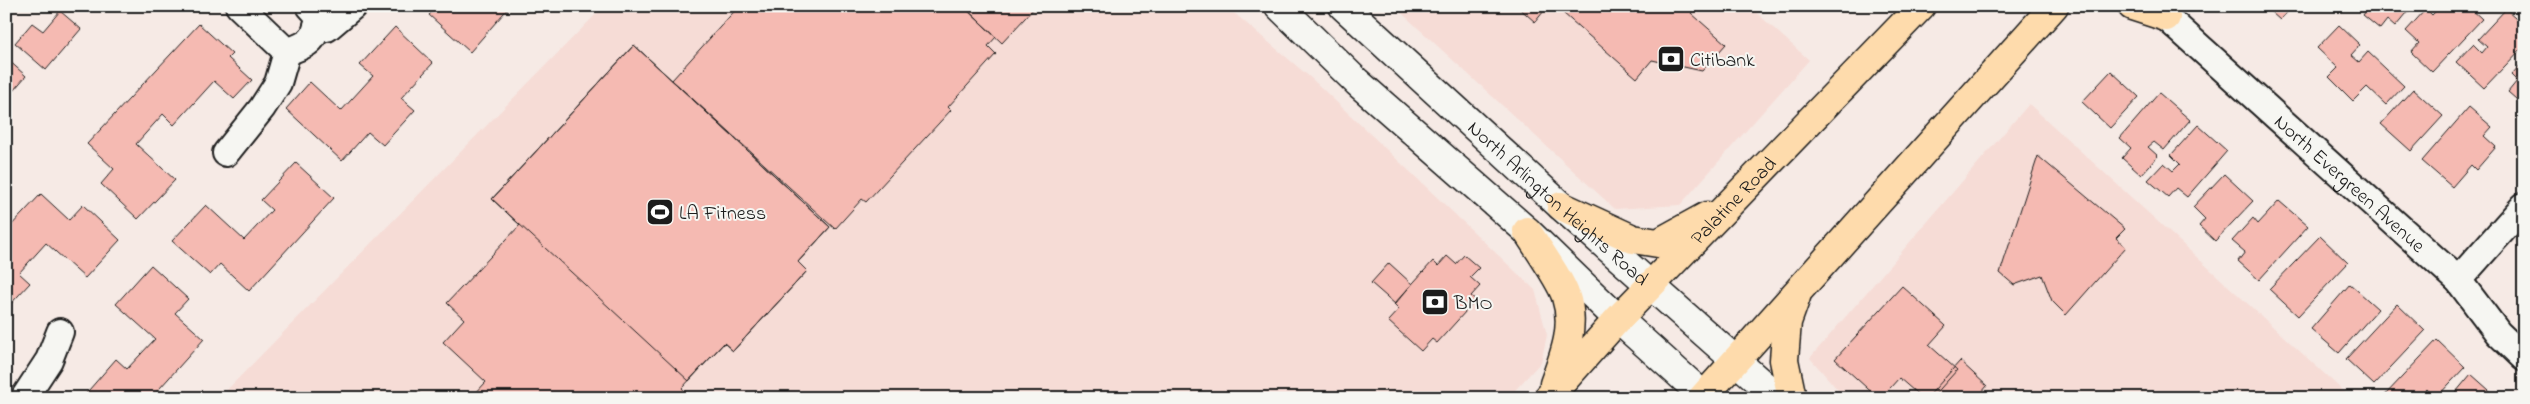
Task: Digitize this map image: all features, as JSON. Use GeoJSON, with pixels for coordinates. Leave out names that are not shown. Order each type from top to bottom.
{"type":"FeatureCollection","features":[{"type":"Feature","properties":{"kind":"highway","name":"Palatine Road"},"geometry":{"type":"LineString","coordinates":[[1549,398],[1618,319],[1921,6]]}},
{"type":"Feature","properties":{"kind":"highway"},"geometry":{"type":"LineString","coordinates":[[1704,397],[2054,6]]}},
{"type":"Feature","properties":{"kind":"highway"},"geometry":{"type":"LineString","coordinates":[[2132,6],[2163,12]]}},
{"type":"Feature","properties":{"kind":"highway"},"geometry":{"type":"LineString","coordinates":[[1561,206],[1633,239],[1658,243],[1733,202]]}},
{"type":"Feature","properties":{"kind":"highway"},"geometry":{"type":"LineString","coordinates":[[1527,231],[1566,297],[1570,323],[1568,346],[1549,398]]}},
{"type":"Feature","properties":{"kind":"highway"},"geometry":{"type":"LineString","coordinates":[[1792,398],[1784,360],[1788,322],[1798,292]]}},
{"type":"Feature","properties":{"kind":"main road","name":"North Arlington Heights Road"},"geometry":{"type":"LineString","coordinates":[[1279,6],[1357,82],[1527,231],[1618,319],[1704,397]]}},
{"type":"Feature","properties":{"kind":"main road","name":"North Arlington Heights Road"},"geometry":{"type":"LineString","coordinates":[[1343,6],[1561,206],[1735,362],[1778,398]]}},
{"type":"Feature","properties":{"kind":"street"},"geometry":{"type":"LineString","coordinates":[[239,6],[287,52]]}},
{"type":"Feature","properties":{"kind":"street"},"geometry":{"type":"LineString","coordinates":[[314,16],[327,28],[353,6]]}},
{"type":"Feature","properties":{"kind":"street","name":"North Evergreen Avenue"},"geometry":{"type":"LineString","coordinates":[[2163,12],[2458,280],[2498,333],[2524,358]]}},
{"type":"Feature","properties":{"kind":"street"},"geometry":{"type":"LineString","coordinates":[[287,52],[308,44],[316,34],[314,16]]}},
{"type":"Feature","properties":{"kind":"street"},"geometry":{"type":"LineString","coordinates":[[226,153],[262,108],[278,83],[287,52]]}},
{"type":"Feature","properties":{"kind":"street"},"geometry":{"type":"LineString","coordinates":[[2458,280],[2524,206]]}},
{"type":"Feature","properties":{"kind":"street"},"geometry":{"type":"LineString","coordinates":[[24,398],[49,360],[60,332]]}},
{"type":"Feature","properties":{"kind":"shaded area"},"geometry":{"type":"Polygon","coordinates":[[[604,6],[1226,6],[1312,79],[1535,290],[1547,335],[1541,362],[1508,398],[219,398],[604,6]]]}},
{"type":"Feature","properties":{"kind":"shaded area"},"geometry":{"type":"Polygon","coordinates":[[[1394,6],[1749,6],[1809,60],[1680,205],[1615,209],[1394,6]]]}},
{"type":"Feature","properties":{"kind":"shaded area"},"geometry":{"type":"Polygon","coordinates":[[[2029,104],[2351,398],[1845,398],[1810,358],[2029,104]]]}},
{"type":"Feature","properties":{"kind":"building"},"geometry":{"type":"Polygon","coordinates":[[[437,6],[510,6],[470,52],[429,15],[437,6]]]}},
{"type":"Feature","properties":{"kind":"building"},"geometry":{"type":"Polygon","coordinates":[[[739,6],[963,6],[996,37],[988,46],[996,54],[948,107],[951,110],[866,202],[862,199],[835,229],[672,80],[739,6]]]}},
{"type":"Feature","properties":{"kind":"building"},"geometry":{"type":"Polygon","coordinates":[[[963,6],[1036,6],[1002,43],[963,6]]]}},
{"type":"Feature","properties":{"kind":"building"},"geometry":{"type":"Polygon","coordinates":[[[1517,6],[1548,6],[1535,22],[1517,6]]]}},
{"type":"Feature","properties":{"kind":"building"},"geometry":{"type":"Polygon","coordinates":[[[1555,6],[1697,6],[1691,13],[1726,44],[1702,71],[1652,60],[1637,78],[1555,6]]]}},
{"type":"Feature","properties":{"kind":"building"},"geometry":{"type":"Polygon","coordinates":[[[2264,6],[2293,6],[2280,20],[2264,6]]]}},
{"type":"Feature","properties":{"kind":"building"},"geometry":{"type":"Polygon","coordinates":[[[2370,6],[2413,6],[2395,27],[2387,20],[2380,29],[2363,15],[2370,6]]]}},
{"type":"Feature","properties":{"kind":"building"},"geometry":{"type":"Polygon","coordinates":[[[2441,6],[2468,6],[2482,19],[2432,72],[2411,52],[2419,43],[2406,31],[2426,9],[2432,15],[2441,6]]]}},
{"type":"Feature","properties":{"kind":"building"},"geometry":{"type":"Polygon","coordinates":[[[2506,9],[2524,25],[2524,46],[2484,88],[2456,62],[2473,44],[2482,53],[2487,47],[2478,39],[2506,9]]]}},
{"type":"Feature","properties":{"kind":"building"},"geometry":{"type":"Polygon","coordinates":[[[60,11],[81,29],[46,70],[15,43],[32,23],[43,31],[60,11]]]}},
{"type":"Feature","properties":{"kind":"building"},"geometry":{"type":"Polygon","coordinates":[[[199,24],[232,54],[228,58],[252,80],[234,99],[214,81],[174,125],[163,114],[136,144],[175,180],[138,219],[101,184],[114,169],[87,144],[199,24]]]}},
{"type":"Feature","properties":{"kind":"building"},"geometry":{"type":"Polygon","coordinates":[[[2339,25],[2360,45],[2351,55],[2359,62],[2368,52],[2404,86],[2386,105],[2367,87],[2353,101],[2329,77],[2338,68],[2317,48],[2339,25]]]}},
{"type":"Feature","properties":{"kind":"building"},"geometry":{"type":"Polygon","coordinates":[[[395,27],[433,63],[401,98],[415,110],[383,145],[368,132],[342,161],[286,109],[310,82],[341,111],[373,76],[360,65],[395,27]]]}},
{"type":"Feature","properties":{"kind":"building","name":"LA Fitness"},"geometry":{"type":"Polygon","coordinates":[[[634,45],[830,227],[798,262],[807,271],[733,351],[724,343],[682,388],[691,398],[471,398],[486,382],[443,342],[464,319],[447,303],[520,225],[492,199],[634,45]]]}},
{"type":"Feature","properties":{"kind":"building","name":"LA Fitness"},"geometry":{"type":"Polygon","coordinates":[[[634,45],[830,227],[798,262],[807,271],[733,351],[724,343],[689,381],[492,199],[634,45]]]}},
{"type":"Feature","properties":{"kind":"building"},"geometry":{"type":"Polygon","coordinates":[[[6,58],[26,76],[6,99],[6,58]]]}},
{"type":"Feature","properties":{"kind":"building"},"geometry":{"type":"Polygon","coordinates":[[[2524,61],[2524,106],[2508,92],[2517,81],[2511,75],[2524,61]]]}},
{"type":"Feature","properties":{"kind":"building"},"geometry":{"type":"Polygon","coordinates":[[[2111,71],[2139,97],[2110,128],[2082,102],[2111,71]]]}},
{"type":"Feature","properties":{"kind":"building"},"geometry":{"type":"Polygon","coordinates":[[[2413,89],[2443,116],[2411,151],[2381,124],[2413,89]]]}},
{"type":"Feature","properties":{"kind":"building"},"geometry":{"type":"Polygon","coordinates":[[[2159,93],[2190,120],[2164,150],[2154,142],[2148,147],[2158,156],[2141,175],[2122,158],[2131,148],[2120,138],[2159,93]]]}},
{"type":"Feature","properties":{"kind":"building"},"geometry":{"type":"Polygon","coordinates":[[[2469,107],[2492,127],[2484,136],[2496,147],[2476,170],[2471,165],[2452,187],[2422,161],[2469,107]]]}},
{"type":"Feature","properties":{"kind":"building"},"geometry":{"type":"Polygon","coordinates":[[[2198,125],[2227,151],[2187,197],[2176,188],[2168,197],[2148,180],[2164,163],[2173,171],[2180,164],[2171,155],[2198,125]]]}},
{"type":"Feature","properties":{"kind":"building"},"geometry":{"type":"Polygon","coordinates":[[[2038,156],[2125,229],[2116,238],[2126,247],[2066,315],[2052,301],[2042,275],[2014,285],[2000,273],[2038,156]]]}},
{"type":"Feature","properties":{"kind":"building"},"geometry":{"type":"Polygon","coordinates":[[[296,163],[334,198],[249,291],[220,264],[210,275],[172,241],[206,205],[244,240],[272,210],[261,200],[296,163]]]}},
{"type":"Feature","properties":{"kind":"building"},"geometry":{"type":"Polygon","coordinates":[[[2224,174],[2253,201],[2215,241],[2199,226],[2205,219],[2193,207],[2224,174]]]}},
{"type":"Feature","properties":{"kind":"building"},"geometry":{"type":"Polygon","coordinates":[[[41,194],[69,220],[83,205],[120,240],[85,278],[46,243],[19,273],[30,283],[6,309],[6,231],[41,194]]]}},
{"type":"Feature","properties":{"kind":"building"},"geometry":{"type":"Polygon","coordinates":[[[2279,201],[2308,226],[2259,280],[2238,261],[2245,252],[2232,241],[2253,218],[2258,224],[2279,201]]]}},
{"type":"Feature","properties":{"kind":"building"},"geometry":{"type":"Polygon","coordinates":[[[2320,236],[2348,263],[2298,316],[2269,289],[2320,236]]]}},
{"type":"Feature","properties":{"kind":"building","name":"BMO"},"geometry":{"type":"Polygon","coordinates":[[[1464,255],[1479,268],[1470,277],[1480,286],[1471,296],[1476,300],[1437,343],[1432,339],[1421,351],[1388,321],[1399,309],[1394,304],[1433,261],[1438,266],[1447,256],[1456,264],[1464,255]]]}},
{"type":"Feature","properties":{"kind":"building"},"geometry":{"type":"Polygon","coordinates":[[[1389,263],[1412,284],[1395,304],[1371,283],[1389,263]]]}},
{"type":"Feature","properties":{"kind":"building"},"geometry":{"type":"Polygon","coordinates":[[[151,265],[188,299],[175,313],[204,339],[151,398],[82,398],[116,359],[127,369],[155,339],[116,304],[151,265]]]}},
{"type":"Feature","properties":{"kind":"building"},"geometry":{"type":"Polygon","coordinates":[[[2350,284],[2378,309],[2339,353],[2311,329],[2350,284]]]}},
{"type":"Feature","properties":{"kind":"building"},"geometry":{"type":"Polygon","coordinates":[[[1902,286],[1946,326],[1929,345],[1957,370],[1932,398],[1922,398],[1899,378],[1881,398],[1878,398],[1835,359],[1902,286]]]}},
{"type":"Feature","properties":{"kind":"building"},"geometry":{"type":"Polygon","coordinates":[[[2397,304],[2425,331],[2374,385],[2346,359],[2397,304]]]}},
{"type":"Feature","properties":{"kind":"building"},"geometry":{"type":"Polygon","coordinates":[[[2437,340],[2465,367],[2436,398],[2427,389],[2421,395],[2423,398],[2389,398],[2385,395],[2437,340]]]}},
{"type":"Feature","properties":{"kind":"building"},"geometry":{"type":"Polygon","coordinates":[[[1960,361],[1987,386],[1977,398],[1927,398],[1960,361]]]}},
{"type":"Feature","properties":{"kind":"building"},"geometry":{"type":"Polygon","coordinates":[[[2471,374],[2498,398],[2451,398],[2471,374]]]}},
{"type":"Feature","properties":{"kind":"building"},"geometry":{"type":"Polygon","coordinates":[[[418,392],[425,398],[413,398],[418,392]]]}},
{"type":"Feature","properties":{"kind":"building"},"geometry":{"type":"Polygon","coordinates":[[[418,392],[425,398],[413,398],[418,392]]]}},
{"type":"Feature","properties":{"kind":"place","name":"Citibank"},"geometry":{"type":"Point","coordinates":[1671,59]}},
{"type":"Feature","properties":{"kind":"place","name":"LA Fitness"},"geometry":{"type":"Point","coordinates":[660,212]}},
{"type":"Feature","properties":{"kind":"place","name":"BMO"},"geometry":{"type":"Point","coordinates":[1435,302]}}]}
